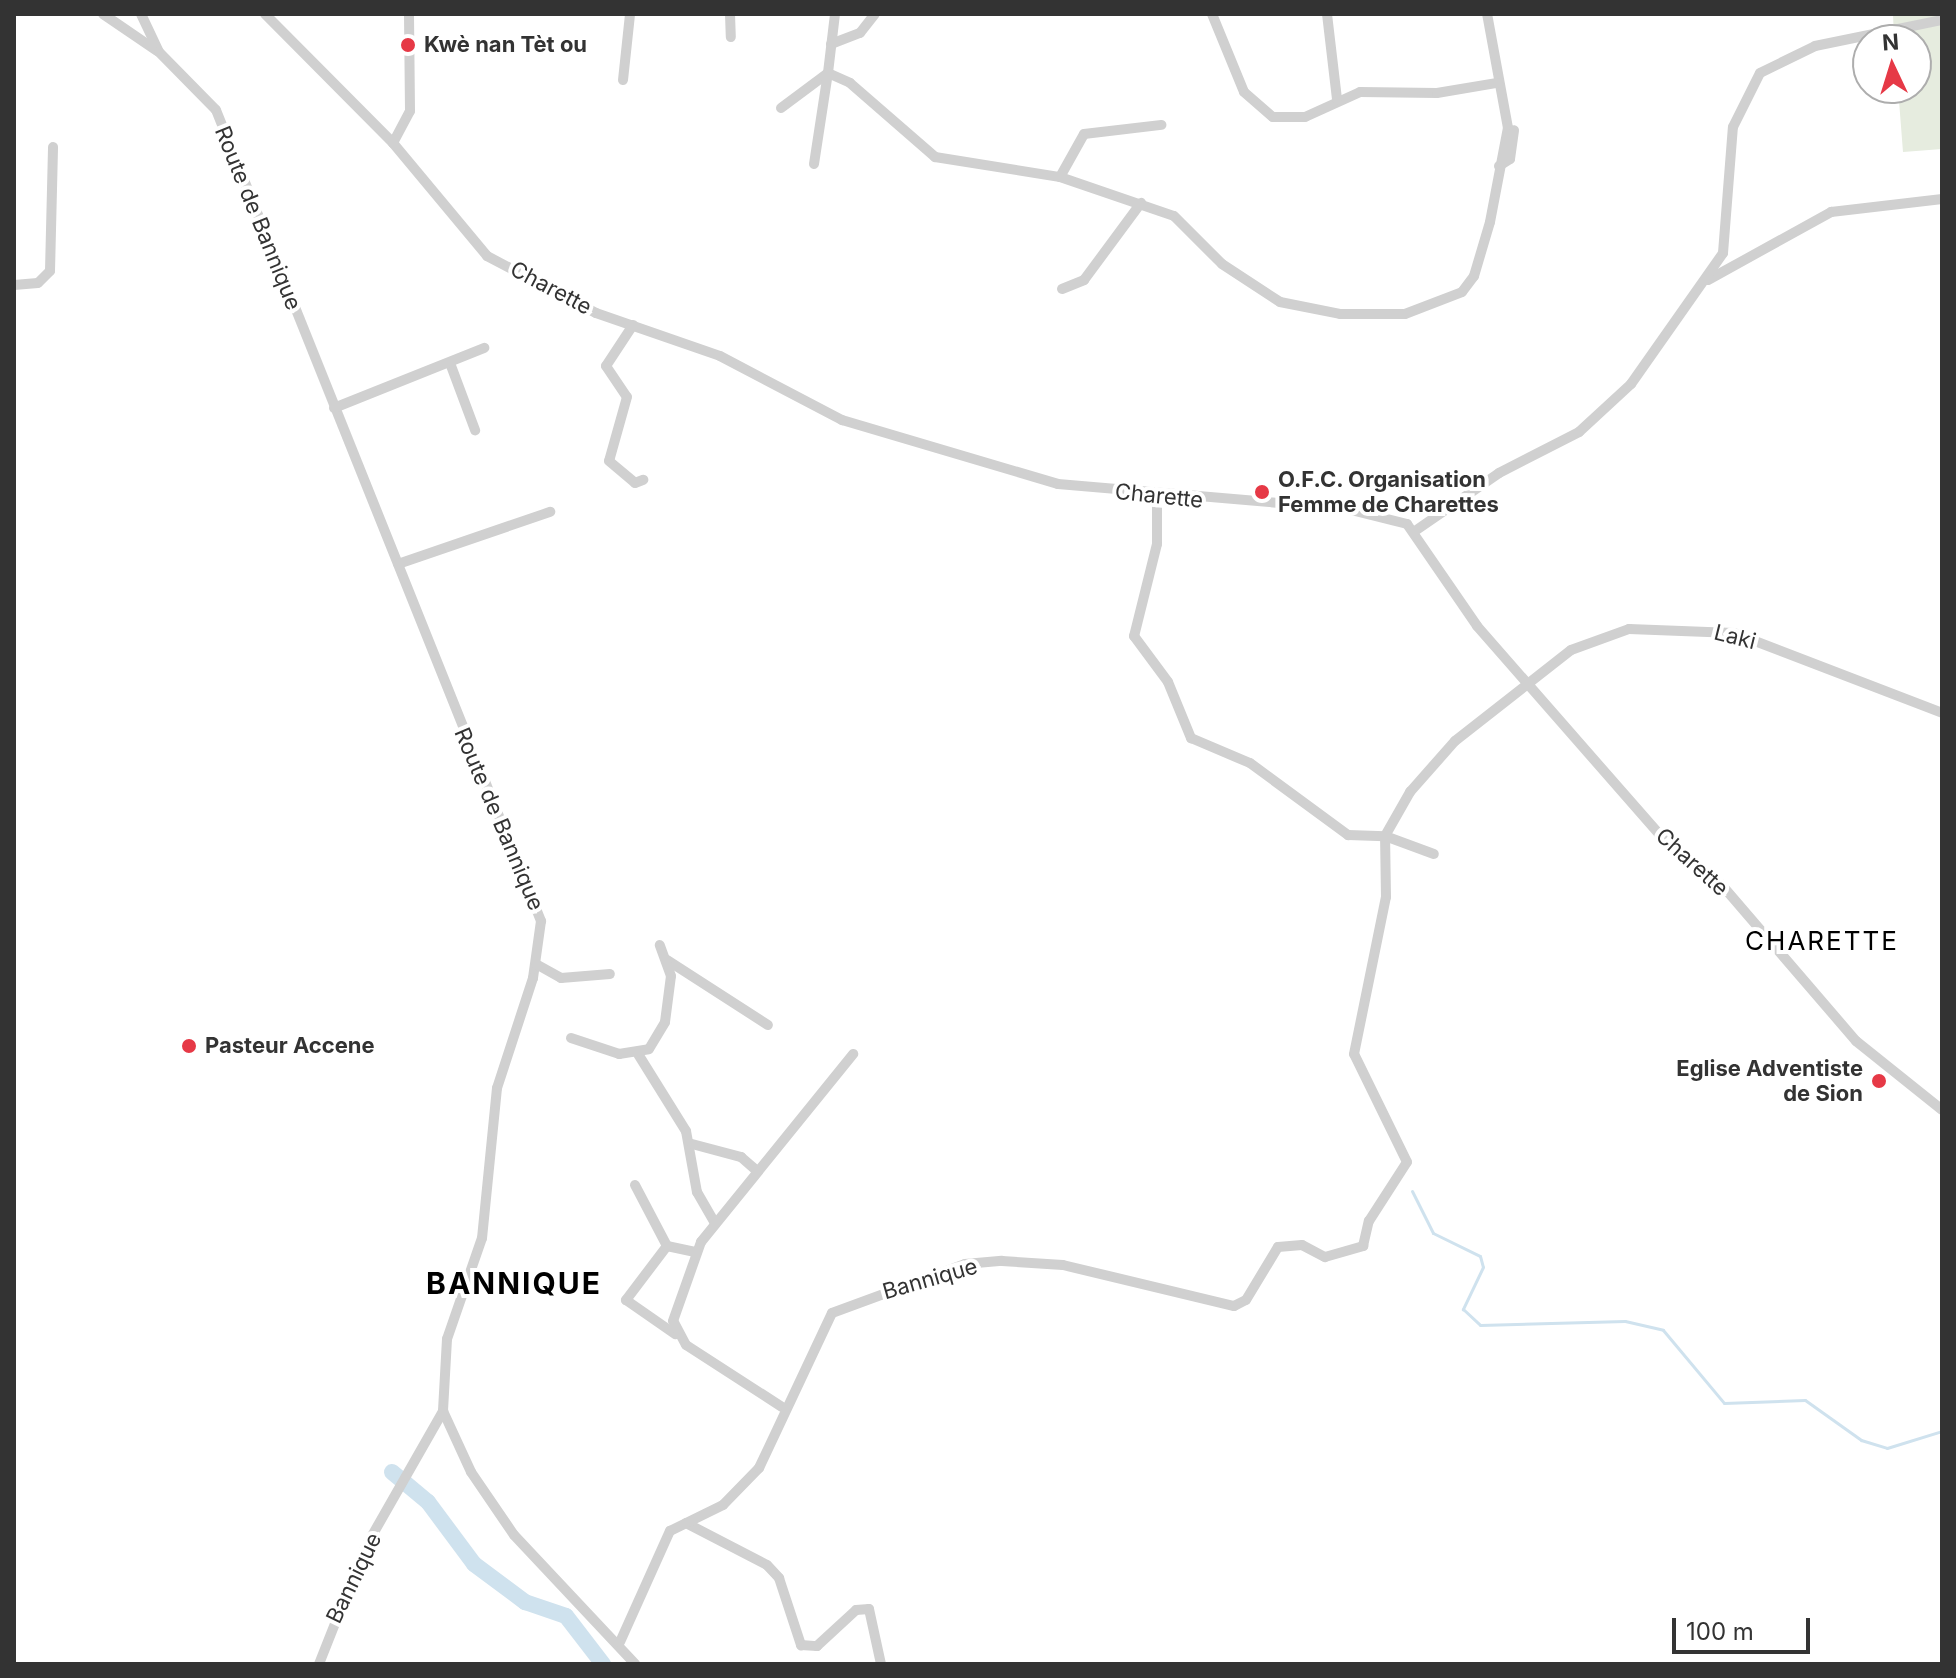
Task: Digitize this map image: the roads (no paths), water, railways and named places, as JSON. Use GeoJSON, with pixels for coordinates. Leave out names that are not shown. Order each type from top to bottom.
{"type":"FeatureCollection","features":[{"type":"Feature","properties":{"kind":"street"},"geometry":{"type":"LineString","coordinates":[[103,14],[159,52]]}},
{"type":"Feature","properties":{"kind":"street","name":"Charette"},"geometry":{"type":"LineString","coordinates":[[265,14],[393,143],[487,256],[633,325],[756,372],[842,420],[1058,484],[1157,498],[1372,513],[1415,531],[1449,590],[1531,681],[1659,834],[1721,884],[1856,1041],[1942,1110]]}},
{"type":"Feature","properties":{"kind":"street"},"geometry":{"type":"LineString","coordinates":[[393,143],[410,111],[409,14]]}},
{"type":"Feature","properties":{"kind":"street"},"geometry":{"type":"LineString","coordinates":[[623,80],[630,14]]}},
{"type":"Feature","properties":{"kind":"street"},"geometry":{"type":"LineString","coordinates":[[730,14],[731,37]]}},
{"type":"Feature","properties":{"kind":"street"},"geometry":{"type":"LineString","coordinates":[[814,164],[835,14]]}},
{"type":"Feature","properties":{"kind":"street"},"geometry":{"type":"LineString","coordinates":[[1212,14],[1244,92],[1273,117],[1305,117],[1337,99],[1497,83]]}},
{"type":"Feature","properties":{"kind":"street"},"geometry":{"type":"LineString","coordinates":[[1327,14],[1337,99]]}},
{"type":"Feature","properties":{"kind":"street"},"geometry":{"type":"LineString","coordinates":[[828,73],[850,83],[935,157],[1060,177],[1174,216],[1222,264],[1280,302],[1340,314],[1405,314],[1443,304],[1474,276],[1508,128],[1497,83],[1487,14]]}},
{"type":"Feature","properties":{"kind":"street"},"geometry":{"type":"LineString","coordinates":[[1496,14],[1514,129],[1510,159],[1499,166]]}},
{"type":"Feature","properties":{"kind":"street","name":"Route de Bannique"},"geometry":{"type":"LineString","coordinates":[[142,15],[159,52],[216,110],[541,921],[536,964],[497,1088],[482,1238],[447,1339],[443,1411],[471,1472],[514,1535],[620,1642],[635,1664]]}},
{"type":"Feature","properties":{"kind":"street"},"geometry":{"type":"LineString","coordinates":[[831,44],[873,19]]}},
{"type":"Feature","properties":{"kind":"street"},"geometry":{"type":"LineString","coordinates":[[1415,531],[1591,423],[1631,384],[1707,281],[1730,222],[1733,127],[1760,73],[1815,46],[1942,20]]}},
{"type":"Feature","properties":{"kind":"street"},"geometry":{"type":"LineString","coordinates":[[781,108],[828,73]]}},
{"type":"Feature","properties":{"kind":"street"},"geometry":{"type":"LineString","coordinates":[[1060,177],[1084,134],[1161,125]]}},
{"type":"Feature","properties":{"kind":"street"},"geometry":{"type":"LineString","coordinates":[[14,285],[38,283],[50,271],[53,147]]}},
{"type":"Feature","properties":{"kind":"street"},"geometry":{"type":"LineString","coordinates":[[1707,281],[1831,212],[1942,199]]}},
{"type":"Feature","properties":{"kind":"street"},"geometry":{"type":"LineString","coordinates":[[1062,289],[1084,280],[1141,203]]}},
{"type":"Feature","properties":{"kind":"street"},"geometry":{"type":"LineString","coordinates":[[633,325],[606,366],[627,397],[609,461],[635,483],[643,480]]}},
{"type":"Feature","properties":{"kind":"street"},"geometry":{"type":"LineString","coordinates":[[334,408],[484,348]]}},
{"type":"Feature","properties":{"kind":"street"},"geometry":{"type":"LineString","coordinates":[[450,363],[475,430]]}},
{"type":"Feature","properties":{"kind":"street"},"geometry":{"type":"LineString","coordinates":[[1157,498],[1157,544],[1134,636],[1168,682],[1191,738],[1250,763],[1348,835],[1385,836],[1434,854]]}},
{"type":"Feature","properties":{"kind":"street"},"geometry":{"type":"LineString","coordinates":[[398,564],[550,512]]}},
{"type":"Feature","properties":{"kind":"street","name":"Laki"},"geometry":{"type":"LineString","coordinates":[[1385,836],[1410,792],[1455,741],[1531,681],[1598,635],[1694,627],[1747,638],[1942,713]]}},
{"type":"Feature","properties":{"kind":"street","name":"Bannique"},"geometry":{"type":"LineString","coordinates":[[620,1642],[670,1531],[750,1480],[782,1407],[832,1313],[965,1264],[1063,1265],[1224,1307],[1246,1300],[1278,1247],[1290,1243],[1325,1257],[1348,1255],[1363,1246],[1369,1221],[1407,1162],[1354,1054],[1386,897],[1385,836]]}},
{"type":"Feature","properties":{"kind":"street"},"geometry":{"type":"LineString","coordinates":[[638,1054],[665,1022],[667,960],[660,945]]}},
{"type":"Feature","properties":{"kind":"street"},"geometry":{"type":"LineString","coordinates":[[667,960],[768,1025]]}},
{"type":"Feature","properties":{"kind":"street"},"geometry":{"type":"LineString","coordinates":[[536,964],[561,978],[606,974]]}},
{"type":"Feature","properties":{"kind":"street"},"geometry":{"type":"LineString","coordinates":[[571,1038],[638,1054],[692,1144],[697,1192],[715,1223]]}},
{"type":"Feature","properties":{"kind":"street"},"geometry":{"type":"LineString","coordinates":[[675,1334],[696,1252],[756,1170],[853,1054]]}},
{"type":"Feature","properties":{"kind":"street"},"geometry":{"type":"LineString","coordinates":[[692,1144],[741,1157],[756,1170]]}},
{"type":"Feature","properties":{"kind":"street"},"geometry":{"type":"LineString","coordinates":[[635,1185],[667,1246]]}},
{"type":"Feature","properties":{"kind":"street"},"geometry":{"type":"LineString","coordinates":[[667,1246],[696,1252]]}},
{"type":"Feature","properties":{"kind":"street"},"geometry":{"type":"LineString","coordinates":[[667,1246],[626,1300],[782,1407]]}},
{"type":"Feature","properties":{"kind":"street","name":"Bannique"},"geometry":{"type":"LineString","coordinates":[[319,1664],[365,1548],[443,1411]]}},
{"type":"Feature","properties":{"kind":"street"},"geometry":{"type":"LineString","coordinates":[[686,1523],[767,1565],[779,1578],[801,1645],[817,1646],[856,1610],[869,1609],[881,1664]]}},
{"type":"Feature","properties":{"kind":"waterway"},"geometry":{"type":"LineString","coordinates":[[1412,1191],[1433,1233],[1480,1256],[1483,1267],[1463,1309],[1480,1325],[1625,1321],[1663,1330],[1724,1403],[1805,1400],[1861,1440],[1887,1448],[1942,1431]]}},
{"type":"Feature","properties":{"kind":"waterway"},"geometry":{"type":"LineString","coordinates":[[392,1472],[428,1502],[474,1564],[525,1602],[566,1616],[603,1664]]}},
{"type":"Feature","properties":{"kind":"place","name":"Kwè nan Tèt ou"},"geometry":{"type":"Point","coordinates":[408,45]}},
{"type":"Feature","properties":{"kind":"place","name":"O.F.C. Organisation Femme de Charettes"},"geometry":{"type":"Point","coordinates":[1262,492]}},
{"type":"Feature","properties":{"kind":"place","name":"Pasteur Accene"},"geometry":{"type":"Point","coordinates":[189,1046]}},
{"type":"Feature","properties":{"kind":"place","name":"Eglise Adventiste de Sion"},"geometry":{"type":"Point","coordinates":[1879,1081]}},
{"type":"Feature","properties":{"kind":"district","name":"CHARETTE"},"geometry":{"type":"Point","coordinates":[1822,941]}},
{"type":"Feature","properties":{"kind":"district","name":"BANNIQUE"},"geometry":{"type":"Point","coordinates":[514,1283]}}]}
